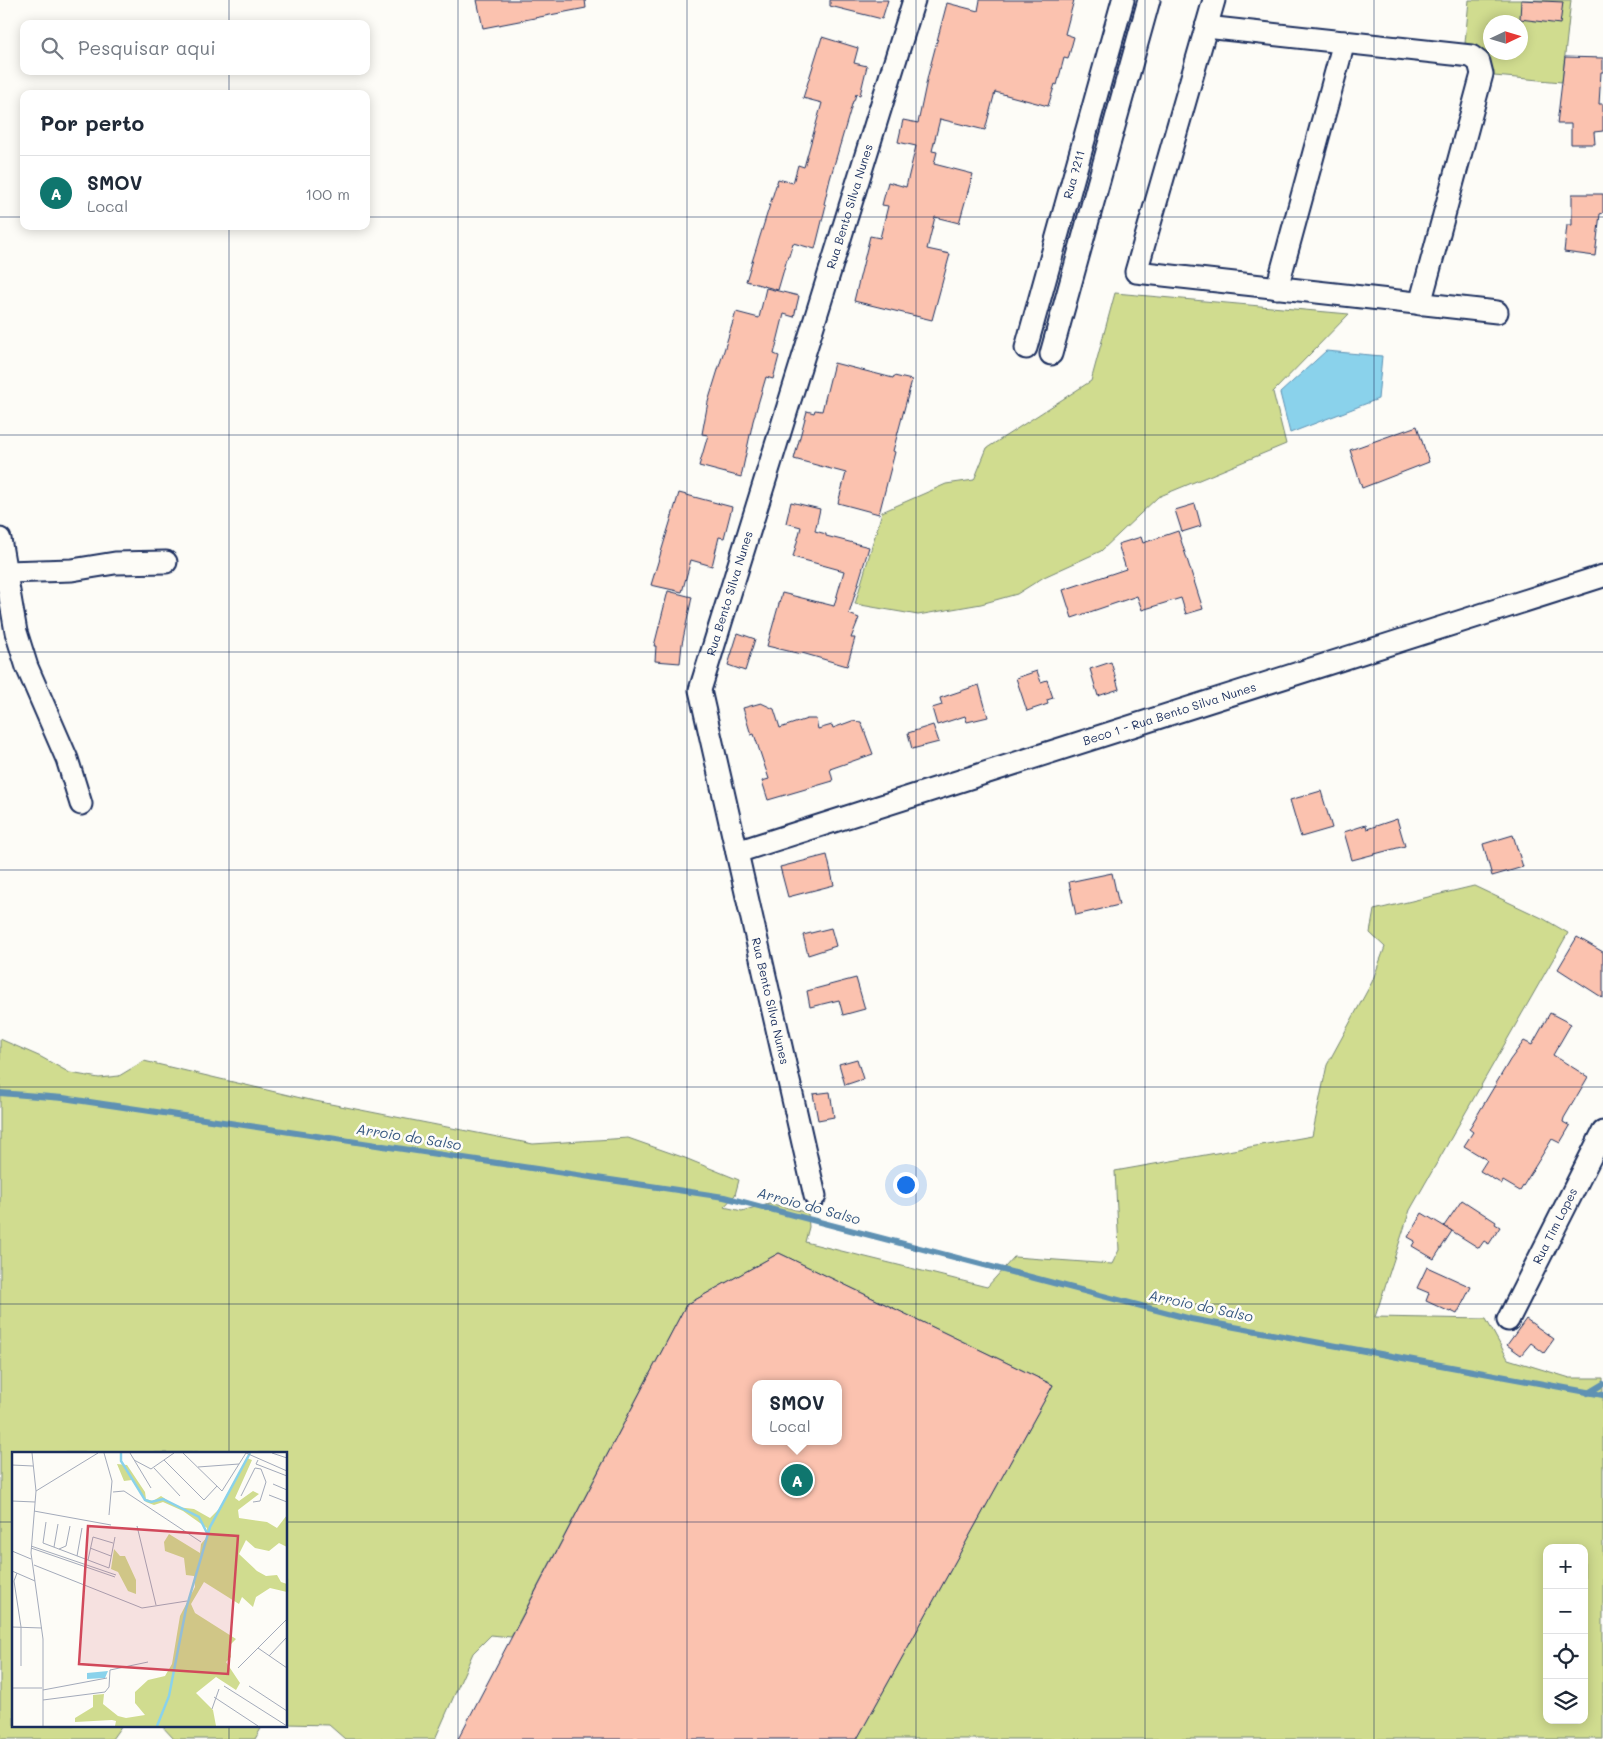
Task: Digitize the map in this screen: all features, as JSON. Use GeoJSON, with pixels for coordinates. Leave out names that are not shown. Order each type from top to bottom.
{"type":"FeatureCollection","features":[{"type":"Feature","properties":{"kind":"street","name":"Rua Bento Silva Nunes"},"geometry":{"type":"LineString","coordinates":[[815,1196],[700,690],[914,0]]}},
{"type":"Feature","properties":{"kind":"street","name":"Rua 7211"},"geometry":{"type":"LineString","coordinates":[[1026,348],[1123,0]]}},
{"type":"Feature","properties":{"kind":"street"},"geometry":{"type":"LineString","coordinates":[[1051,354],[1148,0]]}},
{"type":"Feature","properties":{"kind":"street"},"geometry":{"type":"LineString","coordinates":[[1214,0],[1136,272],[1497,312]]}},
{"type":"Feature","properties":{"kind":"street"},"geometry":{"type":"LineString","coordinates":[[1206,27],[1471,56],[1479,62],[1482,74],[1420,304]]}},
{"type":"Feature","properties":{"kind":"street"},"geometry":{"type":"LineString","coordinates":[[1277,288],[1344,42]]}},
{"type":"Feature","properties":{"kind":"street"},"geometry":{"type":"LineString","coordinates":[[0,540],[16,632],[27,667],[67,759],[81,804]]}},
{"type":"Feature","properties":{"kind":"street"},"geometry":{"type":"LineString","coordinates":[[6,572],[72,570],[115,563],[166,562]]}},
{"type":"Feature","properties":{"kind":"street","name":"Beco 1 - Rua Bento Silva Nunes"},"geometry":{"type":"LineString","coordinates":[[737,852],[1603,576]]}},
{"type":"Feature","properties":{"kind":"street","name":"Rua Tim Lopes"},"geometry":{"type":"LineString","coordinates":[[1508,1320],[1603,1132]]}},
{"type":"Feature","properties":{"kind":"green space"},"geometry":{"type":"Polygon","coordinates":[[[1469,0],[1571,0],[1562,82],[1494,76],[1489,60],[1528,60],[1528,15],[1483,15],[1483,51],[1465,43],[1469,0]]]}},
{"type":"Feature","properties":{"kind":"green space"},"geometry":{"type":"Polygon","coordinates":[[[1115,293],[1349,314],[1273,392],[1286,444],[1158,497],[1101,551],[1044,577],[1017,594],[981,604],[918,615],[855,604],[882,512],[946,484],[974,480],[987,448],[1091,381],[1115,293]]]}},
{"type":"Feature","properties":{"kind":"green space"},"geometry":{"type":"Polygon","coordinates":[[[1474,886],[1544,919],[1568,933],[1410,1210],[1375,1317],[1486,1319],[1508,1359],[1570,1378],[1603,1378],[1603,1739],[857,1739],[1053,1385],[779,1253],[686,1305],[511,1637],[491,1635],[473,1653],[435,1739],[345,1739],[329,1725],[288,1724],[288,1452],[12,1452],[12,1726],[121,1726],[112,1739],[0,1739],[0,1039],[41,1057],[70,1073],[99,1078],[119,1076],[144,1061],[305,1099],[533,1144],[628,1138],[739,1180],[735,1195],[724,1207],[742,1211],[769,1203],[808,1213],[809,1227],[805,1242],[987,1287],[1014,1257],[1112,1264],[1119,1250],[1115,1171],[1312,1136],[1327,1065],[1372,982],[1385,947],[1370,933],[1374,910],[1474,886]]]}},
{"type":"Feature","properties":{"kind":"green space"},"geometry":{"type":"Polygon","coordinates":[[[162,1726],[262,1726],[255,1739],[174,1739],[162,1726]]]}},
{"type":"Feature","properties":{"kind":"water"},"geometry":{"type":"Polygon","coordinates":[[[1326,351],[1382,356],[1378,399],[1290,433],[1280,393],[1326,351]]]}},
{"type":"Feature","properties":{"kind":"building"},"geometry":{"type":"Polygon","coordinates":[[[477,0],[585,0],[586,8],[483,28],[477,0]]]}},
{"type":"Feature","properties":{"kind":"building"},"geometry":{"type":"Polygon","coordinates":[[[830,0],[888,0],[882,19],[830,6],[830,0]]]}},
{"type":"Feature","properties":{"kind":"building"},"geometry":{"type":"Polygon","coordinates":[[[980,0],[1074,0],[1065,34],[1074,37],[1068,59],[1064,58],[1057,85],[1055,84],[1048,106],[995,92],[985,130],[940,119],[932,151],[937,152],[934,164],[973,174],[959,223],[935,217],[927,249],[950,254],[932,320],[854,301],[870,236],[880,238],[888,206],[882,205],[888,182],[906,187],[916,146],[898,142],[903,120],[918,123],[928,75],[947,3],[978,11],[980,0]]]}},
{"type":"Feature","properties":{"kind":"building"},"geometry":{"type":"Polygon","coordinates":[[[1521,0],[1563,2],[1560,24],[1528,20],[1528,15],[1520,15],[1521,0]]]}},
{"type":"Feature","properties":{"kind":"building"},"geometry":{"type":"Polygon","coordinates":[[[822,37],[858,48],[854,63],[867,66],[860,95],[856,94],[853,101],[830,179],[824,204],[826,205],[815,249],[793,243],[778,290],[746,281],[778,179],[793,183],[798,165],[804,167],[822,103],[803,98],[822,37]]]}},
{"type":"Feature","properties":{"kind":"building"},"geometry":{"type":"Polygon","coordinates":[[[1565,57],[1603,58],[1599,104],[1603,104],[1603,131],[1594,132],[1595,144],[1571,144],[1571,124],[1557,124],[1565,57]]]}},
{"type":"Feature","properties":{"kind":"building"},"geometry":{"type":"Polygon","coordinates":[[[1572,194],[1603,194],[1603,213],[1600,214],[1595,256],[1564,252],[1567,225],[1572,225],[1572,194]]]}},
{"type":"Feature","properties":{"kind":"building"},"geometry":{"type":"Polygon","coordinates":[[[766,288],[799,296],[794,317],[784,314],[774,354],[779,356],[773,379],[766,377],[753,421],[741,477],[699,466],[708,435],[702,434],[708,402],[736,312],[759,318],[766,288]]]}},
{"type":"Feature","properties":{"kind":"building"},"geometry":{"type":"Polygon","coordinates":[[[834,363],[893,378],[894,376],[912,380],[879,514],[838,503],[846,473],[794,459],[807,411],[814,413],[815,410],[822,411],[834,363]]]}},
{"type":"Feature","properties":{"kind":"building"},"geometry":{"type":"Polygon","coordinates":[[[1417,426],[1429,462],[1362,488],[1350,450],[1417,426]]]}},
{"type":"Feature","properties":{"kind":"building"},"geometry":{"type":"Polygon","coordinates":[[[679,493],[732,507],[724,538],[719,537],[712,566],[691,560],[682,592],[651,585],[679,493]]]}},
{"type":"Feature","properties":{"kind":"building"},"geometry":{"type":"Polygon","coordinates":[[[791,502],[820,509],[815,531],[826,534],[826,536],[869,547],[849,614],[859,618],[851,638],[855,638],[847,666],[802,653],[767,646],[782,593],[834,606],[844,571],[793,557],[801,527],[786,523],[791,502]]]}},
{"type":"Feature","properties":{"kind":"building"},"geometry":{"type":"Polygon","coordinates":[[[1195,504],[1201,526],[1182,532],[1175,510],[1195,504]]]}},
{"type":"Feature","properties":{"kind":"building"},"geometry":{"type":"Polygon","coordinates":[[[1178,531],[1203,609],[1186,614],[1181,598],[1142,610],[1137,596],[1072,618],[1063,590],[1126,569],[1118,544],[1141,537],[1143,543],[1178,531]]]}},
{"type":"Feature","properties":{"kind":"building"},"geometry":{"type":"Polygon","coordinates":[[[668,591],[692,597],[680,663],[655,661],[656,646],[654,646],[668,591]]]}},
{"type":"Feature","properties":{"kind":"building"},"geometry":{"type":"Polygon","coordinates":[[[738,633],[755,639],[745,671],[728,665],[738,633]]]}},
{"type":"Feature","properties":{"kind":"building"},"geometry":{"type":"Polygon","coordinates":[[[1111,662],[1119,689],[1098,696],[1090,669],[1111,662]]]}},
{"type":"Feature","properties":{"kind":"building"},"geometry":{"type":"Polygon","coordinates":[[[1037,671],[1041,682],[1047,680],[1053,698],[1047,700],[1048,704],[1027,711],[1016,678],[1037,671]]]}},
{"type":"Feature","properties":{"kind":"building"},"geometry":{"type":"Polygon","coordinates":[[[979,685],[988,717],[967,722],[965,716],[937,725],[932,708],[942,705],[940,698],[979,685]]]}},
{"type":"Feature","properties":{"kind":"building"},"geometry":{"type":"Polygon","coordinates":[[[761,703],[774,709],[780,728],[807,719],[816,719],[818,729],[832,725],[833,728],[852,721],[861,722],[873,754],[830,769],[833,781],[768,800],[762,781],[769,779],[754,734],[751,735],[743,708],[761,703]]]}},
{"type":"Feature","properties":{"kind":"building"},"geometry":{"type":"Polygon","coordinates":[[[933,725],[939,742],[912,749],[908,733],[933,725]]]}},
{"type":"Feature","properties":{"kind":"building"},"geometry":{"type":"Polygon","coordinates":[[[1321,791],[1332,828],[1301,837],[1290,800],[1321,791]]]}},
{"type":"Feature","properties":{"kind":"building"},"geometry":{"type":"Polygon","coordinates":[[[1397,819],[1405,846],[1352,860],[1344,832],[1366,825],[1367,829],[1397,819]]]}},
{"type":"Feature","properties":{"kind":"building"},"geometry":{"type":"Polygon","coordinates":[[[1513,835],[1523,867],[1492,876],[1483,844],[1513,835]]]}},
{"type":"Feature","properties":{"kind":"building"},"geometry":{"type":"Polygon","coordinates":[[[827,855],[834,885],[788,897],[780,867],[827,855]]]}},
{"type":"Feature","properties":{"kind":"building"},"geometry":{"type":"Polygon","coordinates":[[[1112,873],[1119,905],[1076,915],[1069,882],[1112,873]]]}},
{"type":"Feature","properties":{"kind":"building"},"geometry":{"type":"Polygon","coordinates":[[[831,928],[836,946],[808,955],[803,935],[831,928]]]}},
{"type":"Feature","properties":{"kind":"building"},"geometry":{"type":"Polygon","coordinates":[[[1577,937],[1603,952],[1603,998],[1558,969],[1577,937]]]}},
{"type":"Feature","properties":{"kind":"building"},"geometry":{"type":"Polygon","coordinates":[[[856,978],[865,1009],[843,1015],[839,1000],[810,1007],[807,991],[856,978]]]}},
{"type":"Feature","properties":{"kind":"building"},"geometry":{"type":"Polygon","coordinates":[[[1550,1013],[1571,1024],[1553,1055],[1588,1077],[1564,1118],[1563,1122],[1570,1126],[1560,1143],[1552,1139],[1520,1191],[1503,1181],[1502,1184],[1480,1171],[1487,1160],[1464,1146],[1473,1132],[1469,1129],[1510,1060],[1524,1041],[1532,1045],[1550,1013]]]}},
{"type":"Feature","properties":{"kind":"building"},"geometry":{"type":"Polygon","coordinates":[[[857,1059],[863,1079],[845,1085],[839,1064],[857,1059]]]}},
{"type":"Feature","properties":{"kind":"building"},"geometry":{"type":"Polygon","coordinates":[[[830,1092],[834,1117],[818,1120],[813,1094],[830,1092]]]}},
{"type":"Feature","properties":{"kind":"building"},"geometry":{"type":"Polygon","coordinates":[[[1462,1200],[1496,1222],[1495,1224],[1500,1227],[1489,1244],[1484,1241],[1479,1248],[1444,1226],[1462,1200]]]}},
{"type":"Feature","properties":{"kind":"building"},"geometry":{"type":"Polygon","coordinates":[[[1422,1213],[1452,1231],[1434,1259],[1412,1246],[1415,1241],[1408,1237],[1422,1213]]]}},
{"type":"Feature","properties":{"kind":"building"},"geometry":{"type":"Polygon","coordinates":[[[779,1253],[1053,1385],[857,1739],[458,1739],[686,1305],[779,1253]]]}},
{"type":"Feature","properties":{"kind":"building"},"geometry":{"type":"Polygon","coordinates":[[[1427,1267],[1471,1287],[1457,1314],[1426,1301],[1429,1293],[1417,1288],[1427,1267]]]}},
{"type":"Feature","properties":{"kind":"building"},"geometry":{"type":"Polygon","coordinates":[[[1526,1319],[1554,1339],[1544,1353],[1531,1343],[1521,1355],[1507,1345],[1526,1319]]]}},
{"type":"Feature","properties":{"kind":"waterway","name":"Arroio do Salso"},"geometry":{"type":"LineString","coordinates":[[0,1093],[63,1098],[724,1197],[1191,1319],[1603,1395]]}},
{"type":"Feature","properties":{"kind":"waterway"},"geometry":{"type":"LineString","coordinates":[[1588,1393],[1603,1384]]}},
{"type":"Feature","properties":{"kind":"place","name":"SMOV"},"geometry":{"type":"Point","coordinates":[797,1480]}}]}
